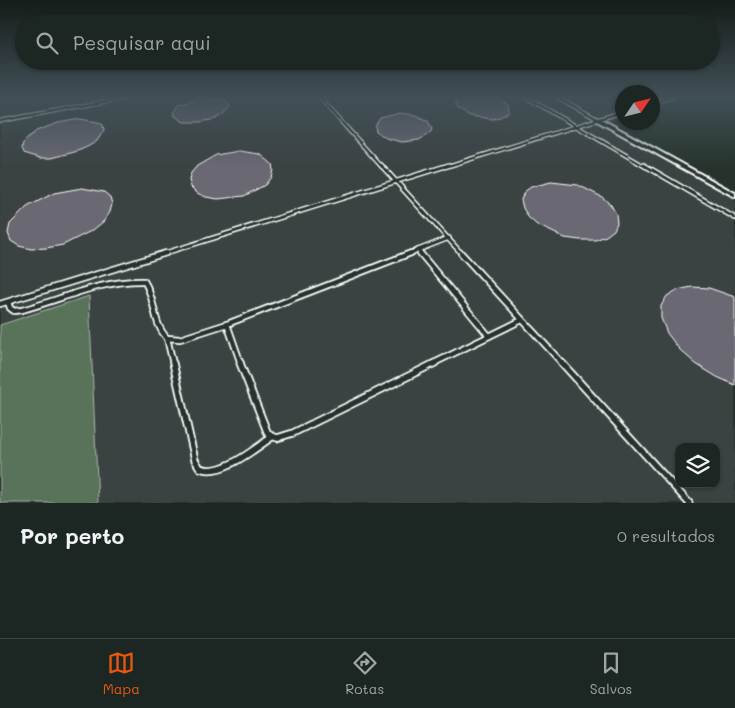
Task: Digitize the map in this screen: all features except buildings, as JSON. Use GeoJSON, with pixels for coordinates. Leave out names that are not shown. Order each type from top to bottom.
{"type":"FeatureCollection","features":[{"type":"Feature","properties":{"kind":"street"},"geometry":{"type":"LineString","coordinates":[[600,120],[735,195]]}},
{"type":"Feature","properties":{"kind":"lane"},"geometry":{"type":"LineString","coordinates":[[341,120],[689,503]]}},
{"type":"Feature","properties":{"kind":"lane"},"geometry":{"type":"LineString","coordinates":[[568,120],[735,218]]}},
{"type":"Feature","properties":{"kind":"lane"},"geometry":{"type":"LineString","coordinates":[[0,304],[597,120]]}},
{"type":"Feature","properties":{"kind":"lane"},"geometry":{"type":"LineString","coordinates":[[167,338],[180,339],[227,324],[448,238]]}},
{"type":"Feature","properties":{"kind":"lane"},"geometry":{"type":"LineString","coordinates":[[418,250],[489,336]]}},
{"type":"Feature","properties":{"kind":"lane"},"geometry":{"type":"LineString","coordinates":[[8,302],[10,308],[14,311],[22,310],[93,288],[124,282],[144,282],[150,288],[161,329],[167,338],[198,467],[203,470],[210,470],[225,466],[272,437]]}},
{"type":"Feature","properties":{"kind":"lane"},"geometry":{"type":"LineString","coordinates":[[227,324],[262,422],[268,434],[277,438],[293,433],[522,320]]}},
{"type":"Feature","properties":{"kind":"shaded area"},"geometry":{"type":"Polygon","coordinates":[[[0,120],[612,120],[608,122],[615,126],[615,130],[623,130],[735,192],[735,503],[98,503],[89,296],[0,325],[0,120]]]}},
{"type":"Feature","properties":{"kind":"green space"},"geometry":{"type":"Polygon","coordinates":[[[89,296],[98,503],[0,503],[0,325],[89,296]]]}}]}
